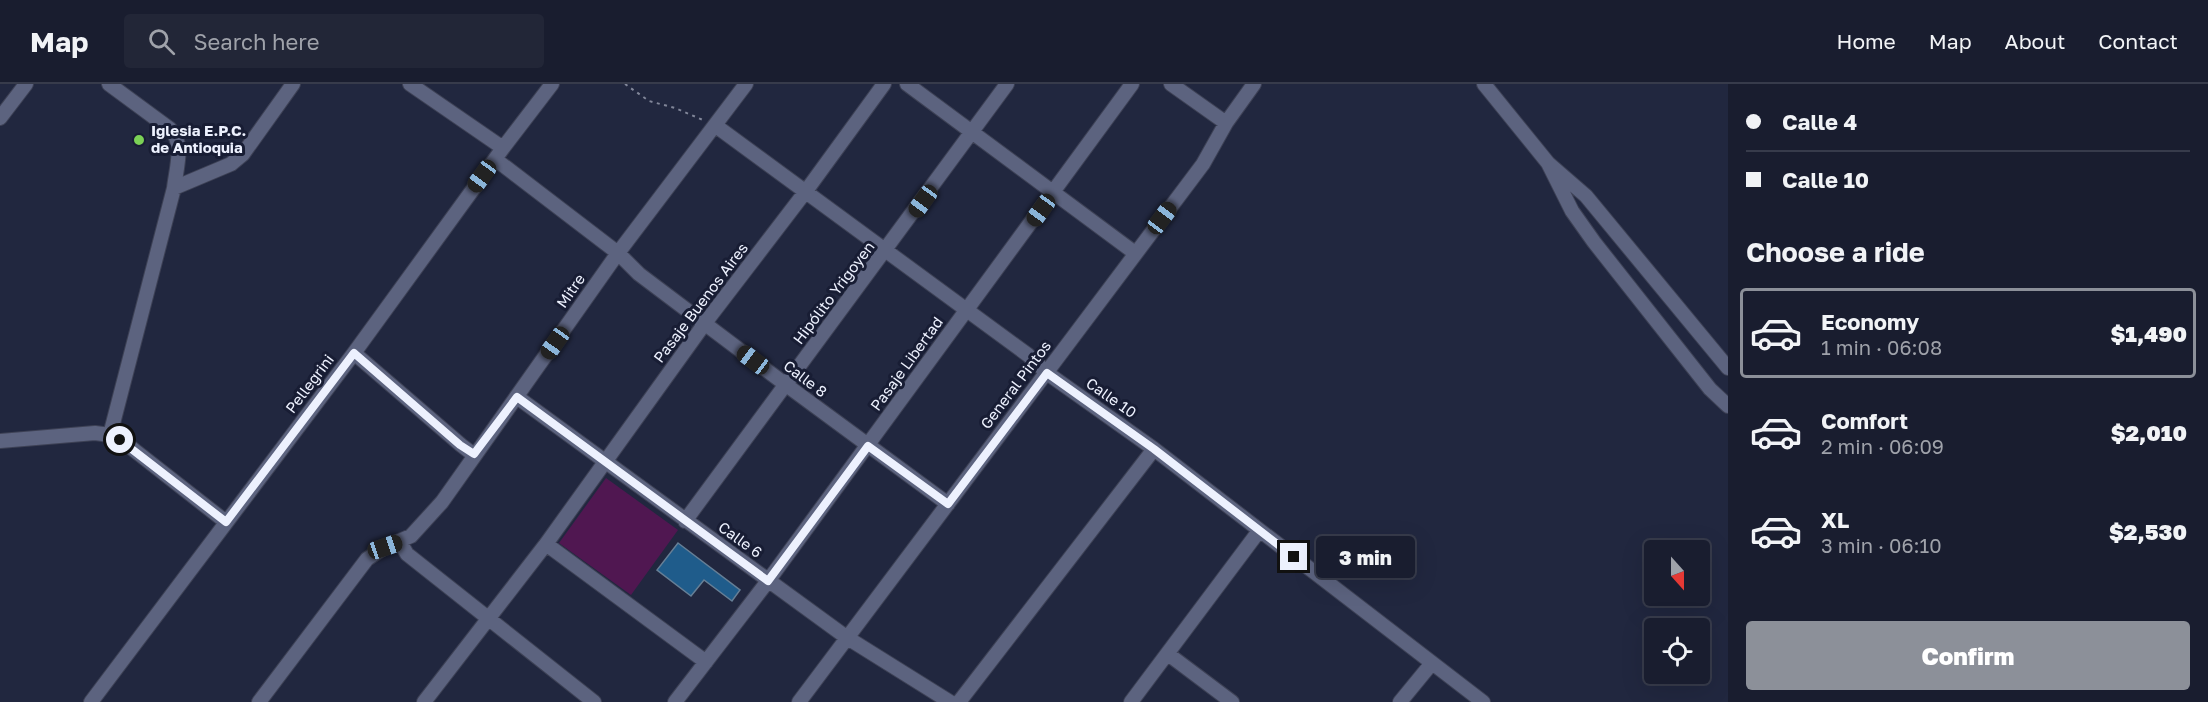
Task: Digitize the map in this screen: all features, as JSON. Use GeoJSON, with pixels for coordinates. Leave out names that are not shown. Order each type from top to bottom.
{"type":"FeatureCollection","features":[{"type":"Feature","properties":{"kind":"street"},"geometry":{"type":"LineString","coordinates":[[0,118],[26,84]]}},
{"type":"Feature","properties":{"kind":"street"},"geometry":{"type":"LineString","coordinates":[[110,84],[171,129],[178,139],[174,188],[110,435]]}},
{"type":"Feature","properties":{"kind":"street"},"geometry":{"type":"LineString","coordinates":[[174,188],[231,164],[243,154],[293,84]]}},
{"type":"Feature","properties":{"kind":"street"},"geometry":{"type":"LineString","coordinates":[[410,84],[499,153]]}},
{"type":"Feature","properties":{"kind":"street","name":"Pellegrini"},"geometry":{"type":"LineString","coordinates":[[91,702],[354,353],[552,84]]}},
{"type":"Feature","properties":{"kind":"street","name":"Mitre"},"geometry":{"type":"LineString","coordinates":[[259,702],[368,559],[385,547],[400,542],[417,532],[431,516],[618,253],[746,84]]}},
{"type":"Feature","properties":{"kind":"street","name":"Pasaje Buenos Aires"},"geometry":{"type":"LineString","coordinates":[[424,702],[546,544],[705,323],[884,84]]}},
{"type":"Feature","properties":{"kind":"street"},"geometry":{"type":"LineString","coordinates":[[907,84],[1135,253]]}},
{"type":"Feature","properties":{"kind":"street","name":"Hipólito Yrigoyen"},"geometry":{"type":"LineString","coordinates":[[685,521],[1007,84]]}},
{"type":"Feature","properties":{"kind":"street","name":"Pasaje Libertad"},"geometry":{"type":"LineString","coordinates":[[675,702],[868,446],[1132,84]]}},
{"type":"Feature","properties":{"kind":"street"},"geometry":{"type":"LineString","coordinates":[[1171,84],[1226,123]]}},
{"type":"Feature","properties":{"kind":"street","name":"General Pintos"},"geometry":{"type":"LineString","coordinates":[[799,702],[1203,164],[1226,123],[1254,84]]}},
{"type":"Feature","properties":{"kind":"street"},"geometry":{"type":"LineString","coordinates":[[1484,84],[1548,163],[1586,196],[1728,368]]}},
{"type":"Feature","properties":{"kind":"street","name":"Calle 10"},"geometry":{"type":"LineString","coordinates":[[716,126],[1028,355],[1047,373],[1154,449],[1483,702]]}},
{"type":"Feature","properties":{"kind":"street","name":"Calle 8"},"geometry":{"type":"LineString","coordinates":[[499,153],[618,253],[639,274],[948,504]]}},
{"type":"Feature","properties":{"kind":"street"},"geometry":{"type":"LineString","coordinates":[[1548,163],[1572,211],[1594,242],[1710,389],[1728,406]]}},
{"type":"Feature","properties":{"kind":"street"},"geometry":{"type":"LineString","coordinates":[[354,353],[460,445],[474,454]]}},
{"type":"Feature","properties":{"kind":"street","name":"Calle 6"},"geometry":{"type":"LineString","coordinates":[[517,397],[846,637],[950,702]]}},
{"type":"Feature","properties":{"kind":"street"},"geometry":{"type":"LineString","coordinates":[[0,441],[95,433],[110,435],[120,440],[226,522]]}},
{"type":"Feature","properties":{"kind":"street"},"geometry":{"type":"LineString","coordinates":[[959,702],[1154,449]]}},
{"type":"Feature","properties":{"kind":"street"},"geometry":{"type":"LineString","coordinates":[[1131,702],[1259,531]]}},
{"type":"Feature","properties":{"kind":"street"},"geometry":{"type":"LineString","coordinates":[[400,542],[407,555],[594,702]]}},
{"type":"Feature","properties":{"kind":"street"},"geometry":{"type":"LineString","coordinates":[[546,544],[706,662]]}},
{"type":"Feature","properties":{"kind":"street"},"geometry":{"type":"LineString","coordinates":[[1167,654],[1232,702]]}},
{"type":"Feature","properties":{"kind":"street"},"geometry":{"type":"LineString","coordinates":[[1400,702],[1432,663]]}},
{"type":"Feature","properties":{"kind":"path"},"geometry":{"type":"LineString","coordinates":[[625,84],[649,101],[675,108],[716,126]]}},
{"type":"Feature","properties":{"kind":"shaded area"},"geometry":{"type":"Polygon","coordinates":[[[606,478],[678,530],[631,595],[559,543],[606,478]]]}},
{"type":"Feature","properties":{"kind":"building"},"geometry":{"type":"Polygon","coordinates":[[[678,543],[740,590],[732,601],[704,580],[691,596],[657,570],[678,543]]]}},
{"type":"Feature","properties":{"kind":"place","name":"Iglesia E.P.C. de Antioquia"},"geometry":{"type":"Point","coordinates":[139,140]}},
{"type":"Feature","properties":{"kind":"route"},"geometry":{"type":"LineString","coordinates":[[120,440],[226,522],[354,353],[460,445],[474,454],[517,397],[768,581],[868,446],[948,504],[1047,373],[1154,449],[1294,557]]}}]}
